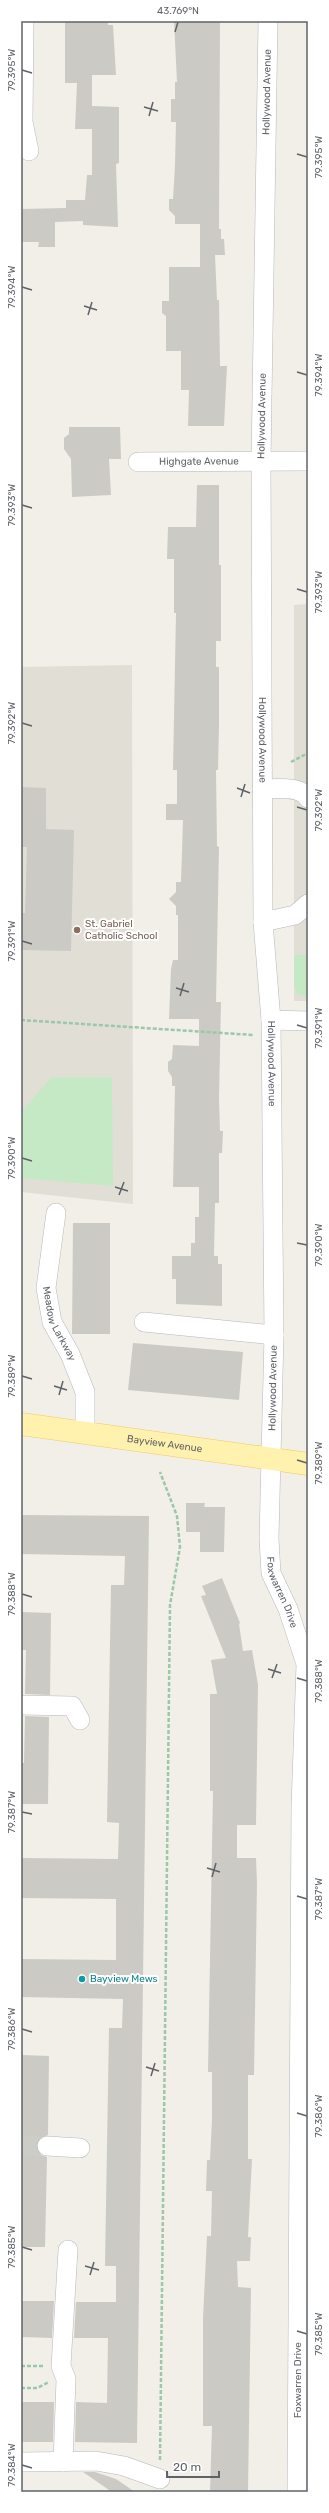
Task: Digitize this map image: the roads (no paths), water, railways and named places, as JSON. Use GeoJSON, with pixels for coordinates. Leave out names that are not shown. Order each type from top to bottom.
{"type":"FeatureCollection","features":[{"type":"Feature","properties":{"kind":"main road","name":"Bayview Avenue"},"geometry":{"type":"LineString","coordinates":[[21,1424],[308,1464]]}},
{"type":"Feature","properties":{"kind":"street"},"geometry":{"type":"LineString","coordinates":[[24,21],[23,122],[29,150]]}},
{"type":"Feature","properties":{"kind":"street","name":"Hollywood Avenue"},"geometry":{"type":"LineString","coordinates":[[268,21],[261,461],[263,922],[271,1020],[274,1335],[271,1458]]}},
{"type":"Feature","properties":{"kind":"street","name":"Highgate Avenue"},"geometry":{"type":"LineString","coordinates":[[138,462],[308,461]]}},
{"type":"Feature","properties":{"kind":"street"},"geometry":{"type":"LineString","coordinates":[[262,789],[291,789],[306,795],[308,798]]}},
{"type":"Feature","properties":{"kind":"street"},"geometry":{"type":"LineString","coordinates":[[263,922],[295,915],[308,904]]}},
{"type":"Feature","properties":{"kind":"street"},"geometry":{"type":"LineString","coordinates":[[271,1020],[308,1021]]}},
{"type":"Feature","properties":{"kind":"street","name":"Meadow Larkway"},"geometry":{"type":"LineString","coordinates":[[56,1213],[46,1288],[52,1322],[70,1354],[85,1392],[85,1432]]}},
{"type":"Feature","properties":{"kind":"street"},"geometry":{"type":"LineString","coordinates":[[144,1322],[274,1335]]}},
{"type":"Feature","properties":{"kind":"street","name":"Foxwarren Drive"},"geometry":{"type":"LineString","coordinates":[[271,1458],[268,1539],[271,1573],[288,1609],[306,1664],[304,1808],[303,2411],[297,2492]]}},
{"type":"Feature","properties":{"kind":"street"},"geometry":{"type":"LineString","coordinates":[[21,1705],[72,1706],[80,1720]]}},
{"type":"Feature","properties":{"kind":"street"},"geometry":{"type":"LineString","coordinates":[[48,2146],[80,2148]]}},
{"type":"Feature","properties":{"kind":"street"},"geometry":{"type":"LineString","coordinates":[[63,2462],[66,2378],[62,2370],[68,2250]]}},
{"type":"Feature","properties":{"kind":"street"},"geometry":{"type":"LineString","coordinates":[[21,2462],[96,2461],[124,2466],[160,2479]]}},
{"type":"Feature","properties":{"kind":"tunnel"},"geometry":{"type":"LineString","coordinates":[[21,2146],[47,2146]]}},
{"type":"Feature","properties":{"kind":"place","name":"St. Gabriel Catholic School"},"geometry":{"type":"Point","coordinates":[77,930]}},
{"type":"Feature","properties":{"kind":"place","name":"Bayview Mews"},"geometry":{"type":"Point","coordinates":[82,1979]}}]}
